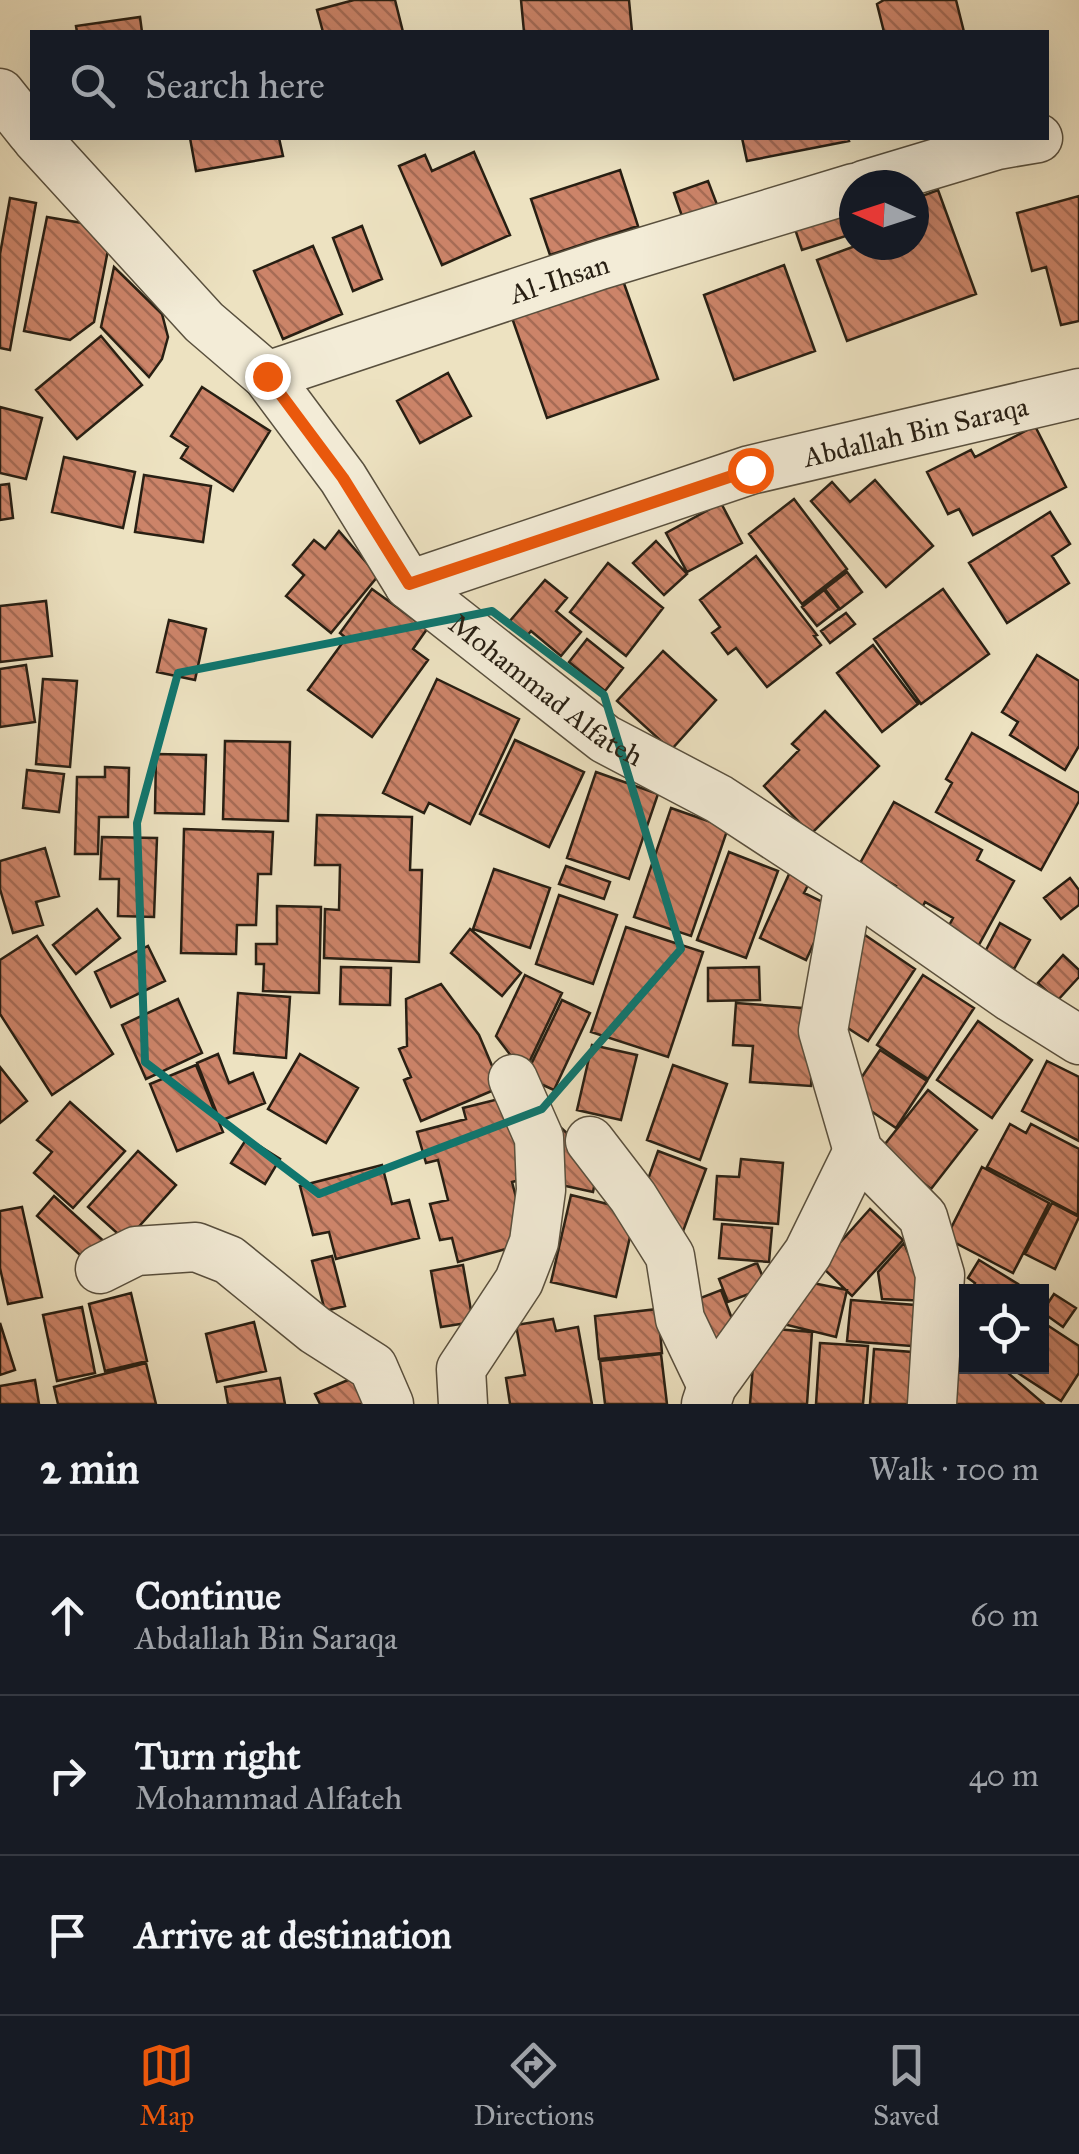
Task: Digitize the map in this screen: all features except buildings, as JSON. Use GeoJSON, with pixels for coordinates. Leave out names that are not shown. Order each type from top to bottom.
{"type":"FeatureCollection","features":[{"type":"Feature","properties":{"kind":"street"},"geometry":{"type":"LineString","coordinates":[[1049,135],[1079,130]]}},
{"type":"Feature","properties":{"kind":"street","name":"Mohammad Alfateh"},"geometry":{"type":"LineString","coordinates":[[36,140],[204,322],[267,376],[343,478],[409,584],[605,739],[719,799],[1079,1040]]}},
{"type":"Feature","properties":{"kind":"street"},"geometry":{"type":"LineString","coordinates":[[914,170],[1026,140]]}},
{"type":"Feature","properties":{"kind":"street","name":"Al-Ihsan"},"geometry":{"type":"LineString","coordinates":[[267,376],[600,264],[839,192]]}},
{"type":"Feature","properties":{"kind":"street","name":"Abdallah Bin Saraqa"},"geometry":{"type":"LineString","coordinates":[[409,584],[750,470],[1079,393]]}},
{"type":"Feature","properties":{"kind":"street"},"geometry":{"type":"LineString","coordinates":[[850,884],[822,1031],[858,1151],[923,1217],[940,1275],[932,1404]]}},
{"type":"Feature","properties":{"kind":"street"},"geometry":{"type":"LineString","coordinates":[[463,1404],[462,1369],[519,1281],[534,1242],[541,1190],[539,1138],[513,1079]]}},
{"type":"Feature","properties":{"kind":"street"},"geometry":{"type":"LineString","coordinates":[[590,1141],[670,1256],[680,1320],[709,1395]]}},
{"type":"Feature","properties":{"kind":"street"},"geometry":{"type":"LineString","coordinates":[[709,1395],[808,1254],[858,1151]]}},
{"type":"Feature","properties":{"kind":"street"},"geometry":{"type":"LineString","coordinates":[[100,1269],[136,1251],[196,1247],[229,1260],[316,1330],[373,1367],[389,1404]]}},
{"type":"Feature","properties":{"kind":"highlighted area"},"geometry":{"type":"Polygon","coordinates":[[[492,611],[604,695],[681,949],[542,1109],[319,1194],[145,1062],[137,823],[178,673],[492,611]]]}},
{"type":"Feature","properties":{"kind":"route"},"geometry":{"type":"LineString","coordinates":[[267,376],[343,478],[409,584],[750,470]]}}]}
